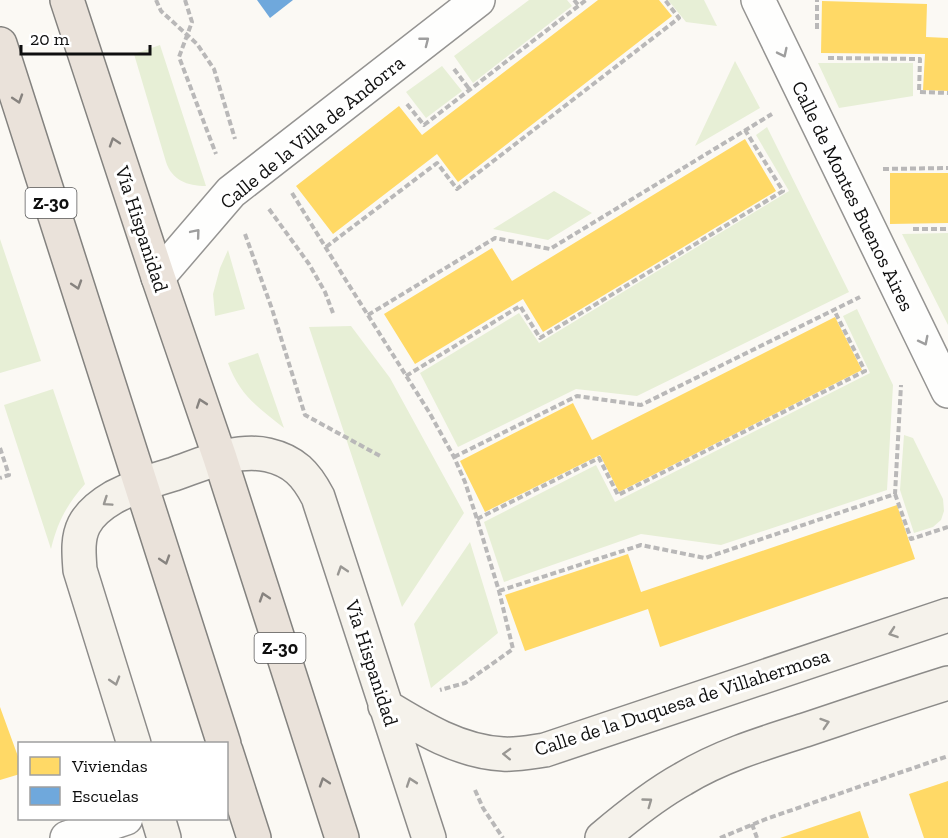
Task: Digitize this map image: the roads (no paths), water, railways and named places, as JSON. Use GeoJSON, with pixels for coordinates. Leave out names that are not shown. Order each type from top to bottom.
{"type":"FeatureCollection","features":[{"type":"Feature","properties":{"kind":"highway","name":"Vía Hispanidad"},"geometry":{"type":"LineString","coordinates":[[68,0],[158,277],[220,458],[342,838]]}},
{"type":"Feature","properties":{"kind":"highway","name":"Z-30"},"geometry":{"type":"LineString","coordinates":[[0,44],[223,742]]}},
{"type":"Feature","properties":{"kind":"highway"},"geometry":{"type":"LineString","coordinates":[[228,757],[254,838]]}},
{"type":"Feature","properties":{"kind":"main road","name":"Vía Hispanidad"},"geometry":{"type":"LineString","coordinates":[[133,742],[80,570],[78,549],[83,526],[94,511],[113,497],[141,484],[220,458],[265,455],[283,460],[297,468],[309,480],[318,497],[429,838]]}},
{"type":"Feature","properties":{"kind":"main road","name":"Calle de la Duquesa de Villahermosa"},"geometry":{"type":"LineString","coordinates":[[385,706],[422,728],[474,750],[519,754],[545,750],[948,615]]}},
{"type":"Feature","properties":{"kind":"main road"},"geometry":{"type":"LineString","coordinates":[[602,838],[658,794],[714,762],[751,747],[948,682]]}},
{"type":"Feature","properties":{"kind":"main road"},"geometry":{"type":"LineString","coordinates":[[158,820],[164,838]]}},
{"type":"Feature","properties":{"kind":"street","name":"Calle de la Villa de Andorra"},"geometry":{"type":"LineString","coordinates":[[158,277],[231,192],[478,0]]}},
{"type":"Feature","properties":{"kind":"street","name":"Calle de Montes Buenos Aires"},"geometry":{"type":"LineString","coordinates":[[758,0],[948,391]]}},
{"type":"Feature","properties":{"kind":"street"},"geometry":{"type":"LineString","coordinates":[[67,838],[123,820]]}}]}
